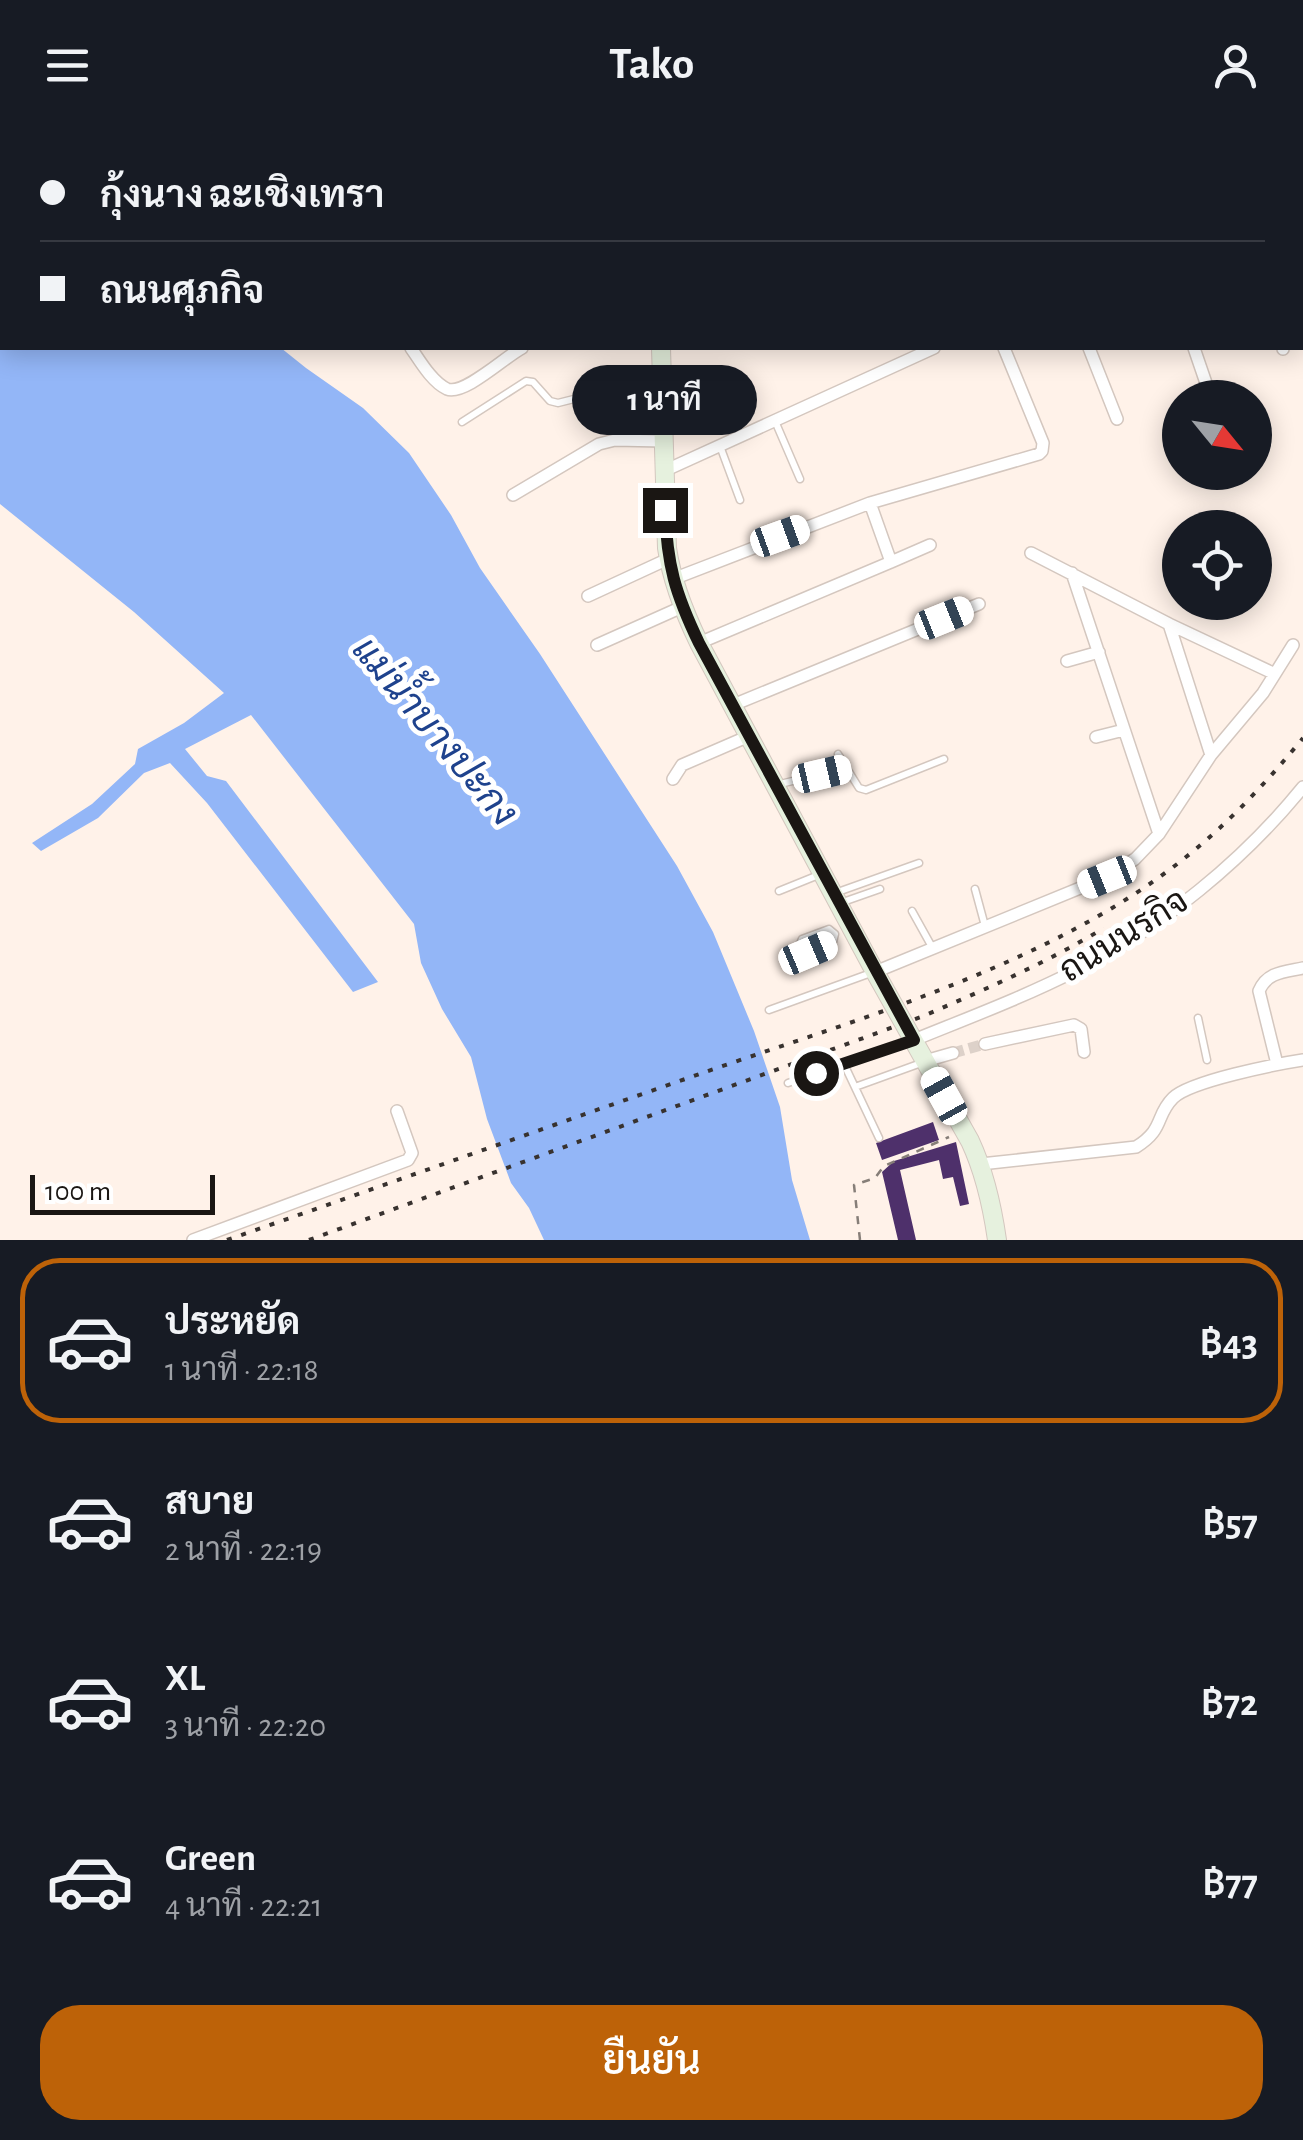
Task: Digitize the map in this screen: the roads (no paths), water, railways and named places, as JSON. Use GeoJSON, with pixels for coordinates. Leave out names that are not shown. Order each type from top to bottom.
{"type":"FeatureCollection","features":[{"type":"Feature","properties":{"kind":"main road"},"geometry":{"type":"LineString","coordinates":[[661,350],[668,559],[682,607],[749,736],[788,782],[822,874],[836,898],[844,931],[875,972],[964,1130],[992,1201],[997,1240]]}},
{"type":"Feature","properties":{"kind":"street"},"geometry":{"type":"LineString","coordinates":[[412,350],[427,371],[445,388],[455,391],[519,350]]}},
{"type":"Feature","properties":{"kind":"street"},"geometry":{"type":"LineString","coordinates":[[664,471],[930,350]]}},
{"type":"Feature","properties":{"kind":"street"},"geometry":{"type":"LineString","coordinates":[[673,579],[870,503],[1039,454],[1043,442],[1005,350]]}},
{"type":"Feature","properties":{"kind":"street"},"geometry":{"type":"LineString","coordinates":[[1091,350],[1116,418]]}},
{"type":"Feature","properties":{"kind":"street"},"geometry":{"type":"LineString","coordinates":[[1195,350],[1205,380]]}},
{"type":"Feature","properties":{"kind":"street"},"geometry":{"type":"LineString","coordinates":[[513,495],[599,444],[615,440],[663,441]]}},
{"type":"Feature","properties":{"kind":"street"},"geometry":{"type":"LineString","coordinates":[[870,503],[891,562]]}},
{"type":"Feature","properties":{"kind":"street"},"geometry":{"type":"LineString","coordinates":[[699,643],[930,545]]}},
{"type":"Feature","properties":{"kind":"street"},"geometry":{"type":"LineString","coordinates":[[1031,553],[1275,674]]}},
{"type":"Feature","properties":{"kind":"street"},"geometry":{"type":"LineString","coordinates":[[588,596],[668,559]]}},
{"type":"Feature","properties":{"kind":"street"},"geometry":{"type":"LineString","coordinates":[[1072,573],[1160,834]]}},
{"type":"Feature","properties":{"kind":"street"},"geometry":{"type":"LineString","coordinates":[[733,705],[979,604]]}},
{"type":"Feature","properties":{"kind":"street"},"geometry":{"type":"LineString","coordinates":[[598,645],[682,607]]}},
{"type":"Feature","properties":{"kind":"street"},"geometry":{"type":"LineString","coordinates":[[1169,624],[1212,755]]}},
{"type":"Feature","properties":{"kind":"street"},"geometry":{"type":"LineString","coordinates":[[875,972],[1107,877],[1135,859],[1160,834],[1293,645]]}},
{"type":"Feature","properties":{"kind":"street"},"geometry":{"type":"LineString","coordinates":[[1067,661],[1099,652]]}},
{"type":"Feature","properties":{"kind":"street"},"geometry":{"type":"LineString","coordinates":[[1096,737],[1124,730]]}},
{"type":"Feature","properties":{"kind":"street"},"geometry":{"type":"LineString","coordinates":[[673,779],[682,765],[749,736]]}},
{"type":"Feature","properties":{"kind":"street","name":"ถนนนรกิจ"},"geometry":{"type":"LineString","coordinates":[[914,1040],[1078,970],[1146,930],[1218,875],[1274,823],[1303,787]]}},
{"type":"Feature","properties":{"kind":"street"},"geometry":{"type":"LineString","coordinates":[[1276,1064],[1258,991],[1272,975],[1303,968]]}},
{"type":"Feature","properties":{"kind":"street"},"geometry":{"type":"LineString","coordinates":[[985,1044],[1074,1025],[1081,1028],[1084,1052]]}},
{"type":"Feature","properties":{"kind":"street"},"geometry":{"type":"LineString","coordinates":[[925,1061],[953,1053]]}},
{"type":"Feature","properties":{"kind":"street"},"geometry":{"type":"LineString","coordinates":[[980,1164],[1136,1147],[1158,1129],[1166,1106],[1176,1094],[1209,1070],[1303,1060]]}},
{"type":"Feature","properties":{"kind":"street"},"geometry":{"type":"LineString","coordinates":[[193,1240],[408,1160],[412,1152],[397,1111]]}},
{"type":"Feature","properties":{"kind":"lane"},"geometry":{"type":"LineString","coordinates":[[462,422],[526,381],[533,382],[550,401],[558,403],[660,377]]}},
{"type":"Feature","properties":{"kind":"lane"},"geometry":{"type":"LineString","coordinates":[[775,420],[800,479]]}},
{"type":"Feature","properties":{"kind":"lane"},"geometry":{"type":"LineString","coordinates":[[720,445],[740,500]]}},
{"type":"Feature","properties":{"kind":"lane"},"geometry":{"type":"LineString","coordinates":[[838,754],[859,788],[866,790],[944,758]]}},
{"type":"Feature","properties":{"kind":"lane"},"geometry":{"type":"LineString","coordinates":[[788,782],[846,768]]}},
{"type":"Feature","properties":{"kind":"lane"},"geometry":{"type":"LineString","coordinates":[[836,898],[919,863]]}},
{"type":"Feature","properties":{"kind":"lane"},"geometry":{"type":"LineString","coordinates":[[779,890],[822,874]]}},
{"type":"Feature","properties":{"kind":"lane"},"geometry":{"type":"LineString","coordinates":[[836,898],[880,889]]}},
{"type":"Feature","properties":{"kind":"lane"},"geometry":{"type":"LineString","coordinates":[[975,889],[986,927]]}},
{"type":"Feature","properties":{"kind":"lane"},"geometry":{"type":"LineString","coordinates":[[912,911],[932,948]]}},
{"type":"Feature","properties":{"kind":"lane"},"geometry":{"type":"LineString","coordinates":[[829,929],[844,931],[833,942],[808,953],[798,948],[802,939],[829,929]]}},
{"type":"Feature","properties":{"kind":"lane"},"geometry":{"type":"LineString","coordinates":[[769,1010],[875,972]]}},
{"type":"Feature","properties":{"kind":"lane"},"geometry":{"type":"LineString","coordinates":[[1198,1018],[1209,1070]]}},
{"type":"Feature","properties":{"kind":"lane"},"geometry":{"type":"LineString","coordinates":[[788,1082],[914,1040]]}},
{"type":"Feature","properties":{"kind":"lane"},"geometry":{"type":"LineString","coordinates":[[855,1087],[925,1061]]}},
{"type":"Feature","properties":{"kind":"lane"},"geometry":{"type":"LineString","coordinates":[[844,1064],[879,1138]]}},
{"type":"Feature","properties":{"kind":"water","name":"แม่น้ำบางปะกง"},"geometry":{"type":"Polygon","coordinates":[[[0,350],[284,350],[363,408],[409,453],[451,515],[480,568],[677,866],[713,932],[780,1107],[792,1180],[810,1240],[544,1240],[529,1208],[511,1183],[487,1119],[471,1057],[442,1009],[421,963],[414,924],[251,715],[185,749],[207,776],[226,781],[378,982],[353,992],[207,803],[170,763],[144,773],[98,818],[41,851],[32,843],[92,804],[135,764],[138,749],[184,723],[224,693],[134,612],[0,504],[0,350]]]}},
{"type":"Feature","properties":{"kind":"tunnel"},"geometry":{"type":"LineString","coordinates":[[953,1053],[985,1044]]}},
{"type":"Feature","properties":{"kind":"railway"},"geometry":{"type":"LineString","coordinates":[[227,1240],[881,1012],[1008,961],[1127,899],[1181,861],[1245,803],[1303,738]]}},
{"type":"Feature","properties":{"kind":"railway"},"geometry":{"type":"LineString","coordinates":[[309,1240],[921,1017],[1037,964],[1104,928]]}}]}
